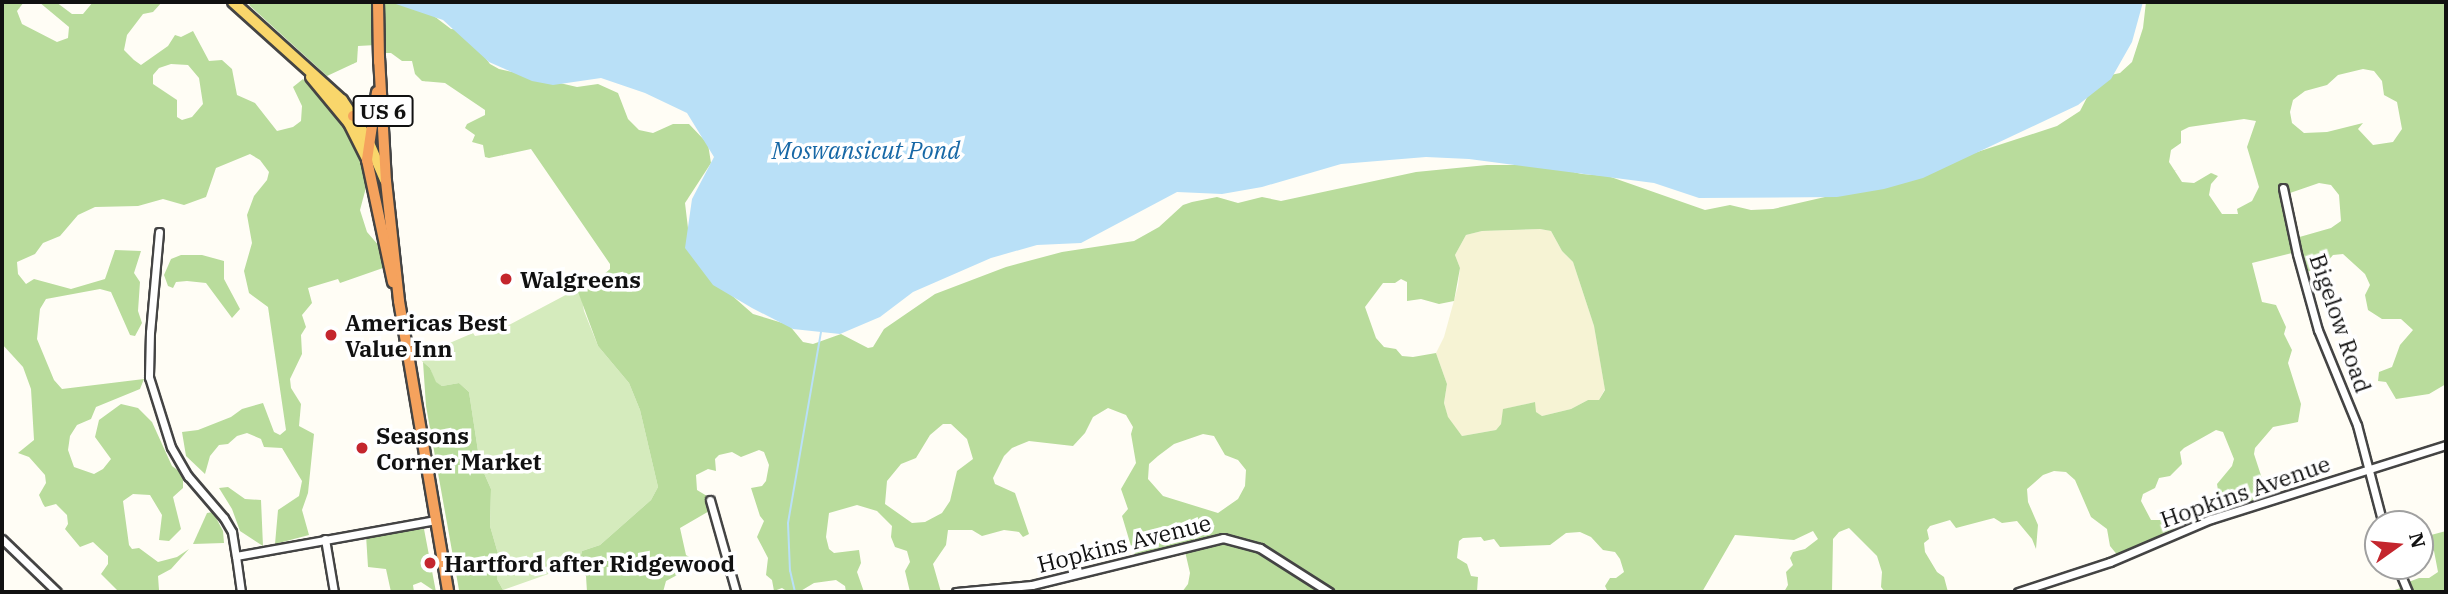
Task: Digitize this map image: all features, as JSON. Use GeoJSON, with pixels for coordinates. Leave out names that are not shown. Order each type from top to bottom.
{"type":"FeatureCollection","features":[{"type":"Feature","properties":{"kind":"highway","name":"US 6"},"geometry":{"type":"LineString","coordinates":[[378,2],[386,181],[399,301],[447,592]]}},
{"type":"Feature","properties":{"kind":"highway","name":"US 6"},"geometry":{"type":"LineString","coordinates":[[379,57],[368,160],[387,259],[399,301]]}},
{"type":"Feature","properties":{"kind":"highway"},"geometry":{"type":"LineString","coordinates":[[353,116],[364,116],[374,107]]}},
{"type":"Feature","properties":{"kind":"main road"},"geometry":{"type":"LineString","coordinates":[[233,2],[307,71],[349,122],[368,160]]}},
{"type":"Feature","properties":{"kind":"main road"},"geometry":{"type":"LineString","coordinates":[[307,71],[324,83],[353,116],[370,144],[386,181]]}},
{"type":"Feature","properties":{"kind":"street","name":"Bigelow Road"},"geometry":{"type":"LineString","coordinates":[[2283,188],[2297,254],[2318,330],[2357,425],[2380,510]]}},
{"type":"Feature","properties":{"kind":"street"},"geometry":{"type":"LineString","coordinates":[[159,232],[149,377],[171,447],[188,475],[225,517],[232,532],[241,592]]}},
{"type":"Feature","properties":{"kind":"street","name":"Hopkins Avenue"},"geometry":{"type":"LineString","coordinates":[[2018,592],[2110,562],[2211,519],[2446,445]]}},
{"type":"Feature","properties":{"kind":"street"},"geometry":{"type":"LineString","coordinates":[[710,500],[736,592]]}},
{"type":"Feature","properties":{"kind":"street"},"geometry":{"type":"LineString","coordinates":[[236,556],[436,520]]}},
{"type":"Feature","properties":{"kind":"street"},"geometry":{"type":"LineString","coordinates":[[325,538],[334,592]]}},
{"type":"Feature","properties":{"kind":"street","name":"Hopkins Avenue"},"geometry":{"type":"LineString","coordinates":[[956,592],[1032,585],[1223,538],[1260,548],[1329,592]]}},
{"type":"Feature","properties":{"kind":"street"},"geometry":{"type":"LineString","coordinates":[[2,540],[57,592]]}},
{"type":"Feature","properties":{"kind":"shaded area"},"geometry":{"type":"Polygon","coordinates":[[[1482,231],[1551,231],[1562,251],[1573,262],[1594,326],[1605,389],[1599,400],[1588,400],[1571,409],[1542,416],[1535,412],[1535,402],[1504,409],[1501,424],[1496,430],[1462,436],[1448,418],[1444,403],[1447,384],[1436,353],[1444,337],[1458,286],[1460,268],[1455,255],[1466,235],[1482,231]]]}},
{"type":"Feature","properties":{"kind":"green space"},"geometry":{"type":"Polygon","coordinates":[[[2,2],[24,2],[17,11],[22,24],[57,42],[68,38],[69,27],[39,2],[56,2],[72,14],[83,14],[93,2],[162,2],[153,12],[143,14],[127,35],[124,50],[141,65],[168,46],[175,35],[181,37],[193,31],[209,61],[222,60],[232,69],[237,95],[255,103],[277,131],[293,127],[301,121],[302,106],[293,87],[303,79],[349,132],[368,180],[360,210],[367,232],[380,247],[383,268],[340,283],[338,279],[308,288],[312,303],[302,315],[306,327],[301,335],[302,354],[290,379],[291,388],[301,404],[299,426],[314,434],[308,493],[302,510],[309,535],[275,544],[278,510],[299,496],[302,481],[282,448],[264,447],[261,439],[247,433],[237,436],[228,444],[219,445],[210,456],[205,474],[186,456],[182,432],[198,430],[231,417],[242,409],[263,403],[274,432],[280,435],[286,430],[268,307],[249,293],[244,271],[252,243],[247,215],[254,196],[267,180],[269,172],[260,160],[250,154],[216,168],[206,197],[184,205],[163,199],[138,206],[95,207],[78,215],[60,236],[43,243],[35,254],[17,262],[18,274],[26,284],[34,279],[71,289],[105,279],[115,250],[141,251],[134,273],[140,282],[138,311],[142,323],[135,336],[130,335],[111,292],[100,289],[46,299],[40,309],[37,339],[54,380],[62,389],[144,379],[140,389],[96,407],[91,419],[77,425],[70,436],[68,450],[74,467],[94,474],[103,469],[111,459],[95,437],[99,420],[121,404],[138,408],[152,422],[172,466],[183,474],[183,488],[173,497],[181,529],[169,541],[159,540],[162,515],[150,495],[133,494],[123,501],[129,545],[132,549],[139,548],[158,562],[177,557],[189,549],[171,569],[158,576],[159,590],[156,592],[119,592],[101,574],[108,564],[108,556],[93,542],[80,547],[65,529],[68,524],[67,515],[56,504],[45,507],[43,504],[39,495],[46,483],[45,475],[29,457],[18,453],[34,440],[31,389],[23,367],[2,344],[2,2]],[[171,64],[159,68],[153,75],[153,84],[177,100],[177,117],[182,120],[192,117],[203,104],[199,78],[188,65],[171,64]]]}},
{"type":"Feature","properties":{"kind":"green space"},"geometry":{"type":"Polygon","coordinates":[[[252,2],[394,2],[422,7],[451,29],[464,30],[490,64],[499,69],[577,87],[598,84],[618,93],[628,119],[639,130],[653,133],[673,124],[689,124],[708,144],[711,163],[685,203],[690,245],[729,293],[753,314],[789,325],[803,342],[813,344],[841,334],[868,348],[873,347],[884,329],[935,294],[1006,267],[1062,252],[1134,241],[1159,227],[1183,205],[1192,202],[1217,197],[1238,203],[1262,197],[1281,201],[1416,172],[1487,165],[1544,165],[1582,174],[1608,176],[1705,210],[1730,205],[1751,210],[1773,209],[1873,186],[2057,126],[2080,111],[2097,78],[2120,73],[2132,62],[2143,28],[2146,2],[2446,2],[2446,384],[2429,394],[2396,399],[2386,382],[2378,381],[2379,372],[2392,367],[2400,345],[2413,330],[2401,319],[2382,319],[2368,310],[2365,295],[2370,285],[2365,274],[2343,254],[2333,255],[2324,266],[2304,273],[2296,252],[2252,263],[2262,302],[2276,305],[2286,327],[2284,334],[2292,350],[2288,363],[2301,404],[2298,422],[2273,427],[2255,448],[2254,454],[2269,500],[2222,515],[2217,484],[2232,466],[2234,459],[2223,432],[2216,430],[2184,448],[2180,452],[2182,464],[2170,476],[2159,478],[2155,488],[2143,494],[2141,501],[2151,520],[2169,520],[2176,533],[2119,557],[2110,546],[2107,529],[2091,517],[2075,480],[2066,472],[2054,471],[2043,475],[2027,489],[2028,502],[2038,525],[2036,549],[2032,539],[2017,521],[2002,523],[1994,518],[1956,528],[1950,520],[1930,526],[1927,530],[1929,539],[1924,543],[1925,552],[1937,572],[1944,577],[1948,592],[1885,592],[1881,587],[1882,572],[1877,556],[1849,528],[1839,532],[1833,539],[1832,592],[1784,592],[1788,585],[1786,572],[1793,565],[1790,558],[1793,552],[1805,549],[1818,539],[1813,531],[1794,540],[1735,535],[1702,592],[1608,592],[1605,586],[1610,578],[1616,578],[1624,572],[1620,559],[1615,552],[1603,550],[1591,537],[1580,532],[1566,533],[1550,545],[1500,547],[1494,539],[1484,541],[1481,537],[1463,538],[1459,541],[1457,558],[1467,564],[1471,576],[1478,577],[1477,592],[1182,592],[1188,584],[1190,573],[1184,547],[1137,558],[1131,546],[1122,516],[1128,509],[1121,489],[1136,463],[1131,434],[1133,427],[1126,415],[1108,408],[1093,417],[1085,433],[1073,446],[1029,441],[1012,448],[1004,456],[993,478],[995,484],[1015,493],[1029,534],[1023,537],[1019,532],[1004,530],[982,536],[972,530],[948,530],[946,545],[933,564],[941,592],[910,592],[905,571],[910,562],[907,551],[895,547],[891,537],[892,526],[877,511],[857,505],[829,513],[826,537],[829,549],[834,553],[859,550],[861,563],[857,572],[864,592],[846,592],[845,586],[836,580],[814,583],[799,592],[788,592],[782,588],[774,591],[772,580],[766,575],[768,558],[757,537],[764,521],[751,488],[762,486],[766,481],[769,465],[764,452],[759,450],[741,457],[732,452],[719,455],[715,459],[716,471],[708,469],[696,475],[697,490],[707,496],[711,510],[680,528],[686,555],[694,560],[683,564],[681,573],[666,581],[663,592],[587,592],[586,576],[578,567],[582,551],[600,545],[651,500],[658,487],[640,410],[629,383],[598,346],[577,289],[587,289],[610,269],[610,264],[531,149],[489,158],[485,157],[483,145],[472,142],[475,135],[465,128],[467,124],[485,115],[485,110],[445,83],[422,81],[415,74],[412,61],[402,61],[391,53],[378,53],[376,45],[358,46],[357,62],[327,76],[249,5],[252,2]],[[2363,69],[2338,75],[2327,85],[2305,91],[2293,100],[2290,112],[2292,123],[2304,133],[2327,132],[2363,123],[2358,129],[2373,145],[2393,142],[2402,129],[2397,102],[2384,95],[2382,81],[2374,71],[2363,69]],[[2244,119],[2189,127],[2181,131],[2181,143],[2171,150],[2169,162],[2182,182],[2194,183],[2211,173],[2218,176],[2211,184],[2209,195],[2222,214],[2238,214],[2237,209],[2252,201],[2259,187],[2247,147],[2256,121],[2244,119]],[[2319,183],[2290,193],[2296,238],[2331,228],[2341,221],[2339,195],[2331,185],[2319,183]],[[1482,231],[1466,235],[1455,255],[1460,268],[1454,301],[1439,304],[1421,299],[1407,301],[1407,282],[1401,279],[1395,283],[1383,283],[1365,307],[1376,338],[1384,347],[1396,349],[1402,356],[1436,353],[1447,384],[1444,403],[1448,417],[1462,436],[1496,430],[1501,424],[1503,409],[1535,402],[1536,412],[1542,416],[1571,409],[1588,400],[1599,400],[1605,390],[1594,326],[1573,262],[1562,251],[1551,231],[1482,231]],[[943,424],[930,435],[916,458],[901,464],[887,481],[885,504],[912,523],[925,522],[942,513],[950,501],[957,471],[973,459],[967,439],[951,424],[943,424]],[[1203,434],[1174,444],[1149,464],[1148,479],[1163,496],[1218,513],[1238,499],[1245,486],[1246,470],[1238,460],[1225,455],[1214,436],[1203,434]]]}},
{"type":"Feature","properties":{"kind":"green space"},"geometry":{"type":"Polygon","coordinates":[[[181,255],[202,255],[224,261],[224,279],[240,309],[232,318],[206,283],[187,281],[176,282],[173,288],[168,286],[164,275],[171,259],[181,255]]]}},
{"type":"Feature","properties":{"kind":"green space"},"geometry":{"type":"Polygon","coordinates":[[[577,289],[581,293],[584,311],[598,346],[629,383],[640,410],[658,487],[651,500],[600,545],[582,551],[578,567],[576,564],[565,567],[566,573],[554,572],[503,590],[497,579],[499,557],[490,526],[491,489],[480,464],[469,392],[459,383],[442,386],[435,382],[430,368],[417,357],[473,333],[475,336],[494,333],[577,289]]]}},
{"type":"Feature","properties":{"kind":"green space"},"geometry":{"type":"Polygon","coordinates":[[[423,362],[430,368],[436,382],[442,386],[459,383],[469,392],[480,464],[491,489],[490,526],[499,557],[497,579],[503,590],[459,590],[426,406],[423,362]]]}},
{"type":"Feature","properties":{"kind":"green space"},"geometry":{"type":"Polygon","coordinates":[[[228,487],[245,499],[261,500],[263,546],[240,531],[232,509],[219,488],[228,487]]]}},
{"type":"Feature","properties":{"kind":"green space"},"geometry":{"type":"Polygon","coordinates":[[[213,512],[223,531],[224,543],[193,544],[207,513],[213,512]]]}},
{"type":"Feature","properties":{"kind":"green space"},"geometry":{"type":"Polygon","coordinates":[[[424,529],[436,592],[421,582],[413,585],[414,592],[391,592],[386,569],[368,567],[366,535],[424,529]]]}},
{"type":"Feature","properties":{"kind":"green space"},"geometry":{"type":"Polygon","coordinates":[[[2446,531],[2446,592],[2389,592],[2414,580],[2434,580],[2434,575],[2438,572],[2434,534],[2446,531]]]}},
{"type":"Feature","properties":{"kind":"water","name":"Moswansicut Pond"},"geometry":{"type":"Polygon","coordinates":[[[390,2],[2143,2],[2132,42],[2111,79],[2078,105],[1923,178],[1884,189],[1837,197],[1699,198],[1654,183],[1469,159],[1426,157],[1341,164],[1262,187],[1222,194],[1177,192],[1081,243],[1037,245],[991,258],[913,292],[880,317],[840,334],[793,329],[752,308],[713,285],[685,248],[692,199],[714,157],[687,113],[645,93],[601,78],[553,85],[532,81],[489,62],[443,20],[390,2]]]}},
{"type":"Feature","properties":{"kind":"waterway"},"geometry":{"type":"LineString","coordinates":[[795,592],[790,571],[788,523],[821,332]]}},
{"type":"Feature","properties":{"kind":"place","name":"Walgreens"},"geometry":{"type":"Point","coordinates":[506,279]}},
{"type":"Feature","properties":{"kind":"place","name":"Americas Best Value Inn"},"geometry":{"type":"Point","coordinates":[331,335]}},
{"type":"Feature","properties":{"kind":"place","name":"Seasons Corner Market"},"geometry":{"type":"Point","coordinates":[362,448]}},
{"type":"Feature","properties":{"kind":"place","name":"Hartford after Ridgewood"},"geometry":{"type":"Point","coordinates":[430,563]}}]}
